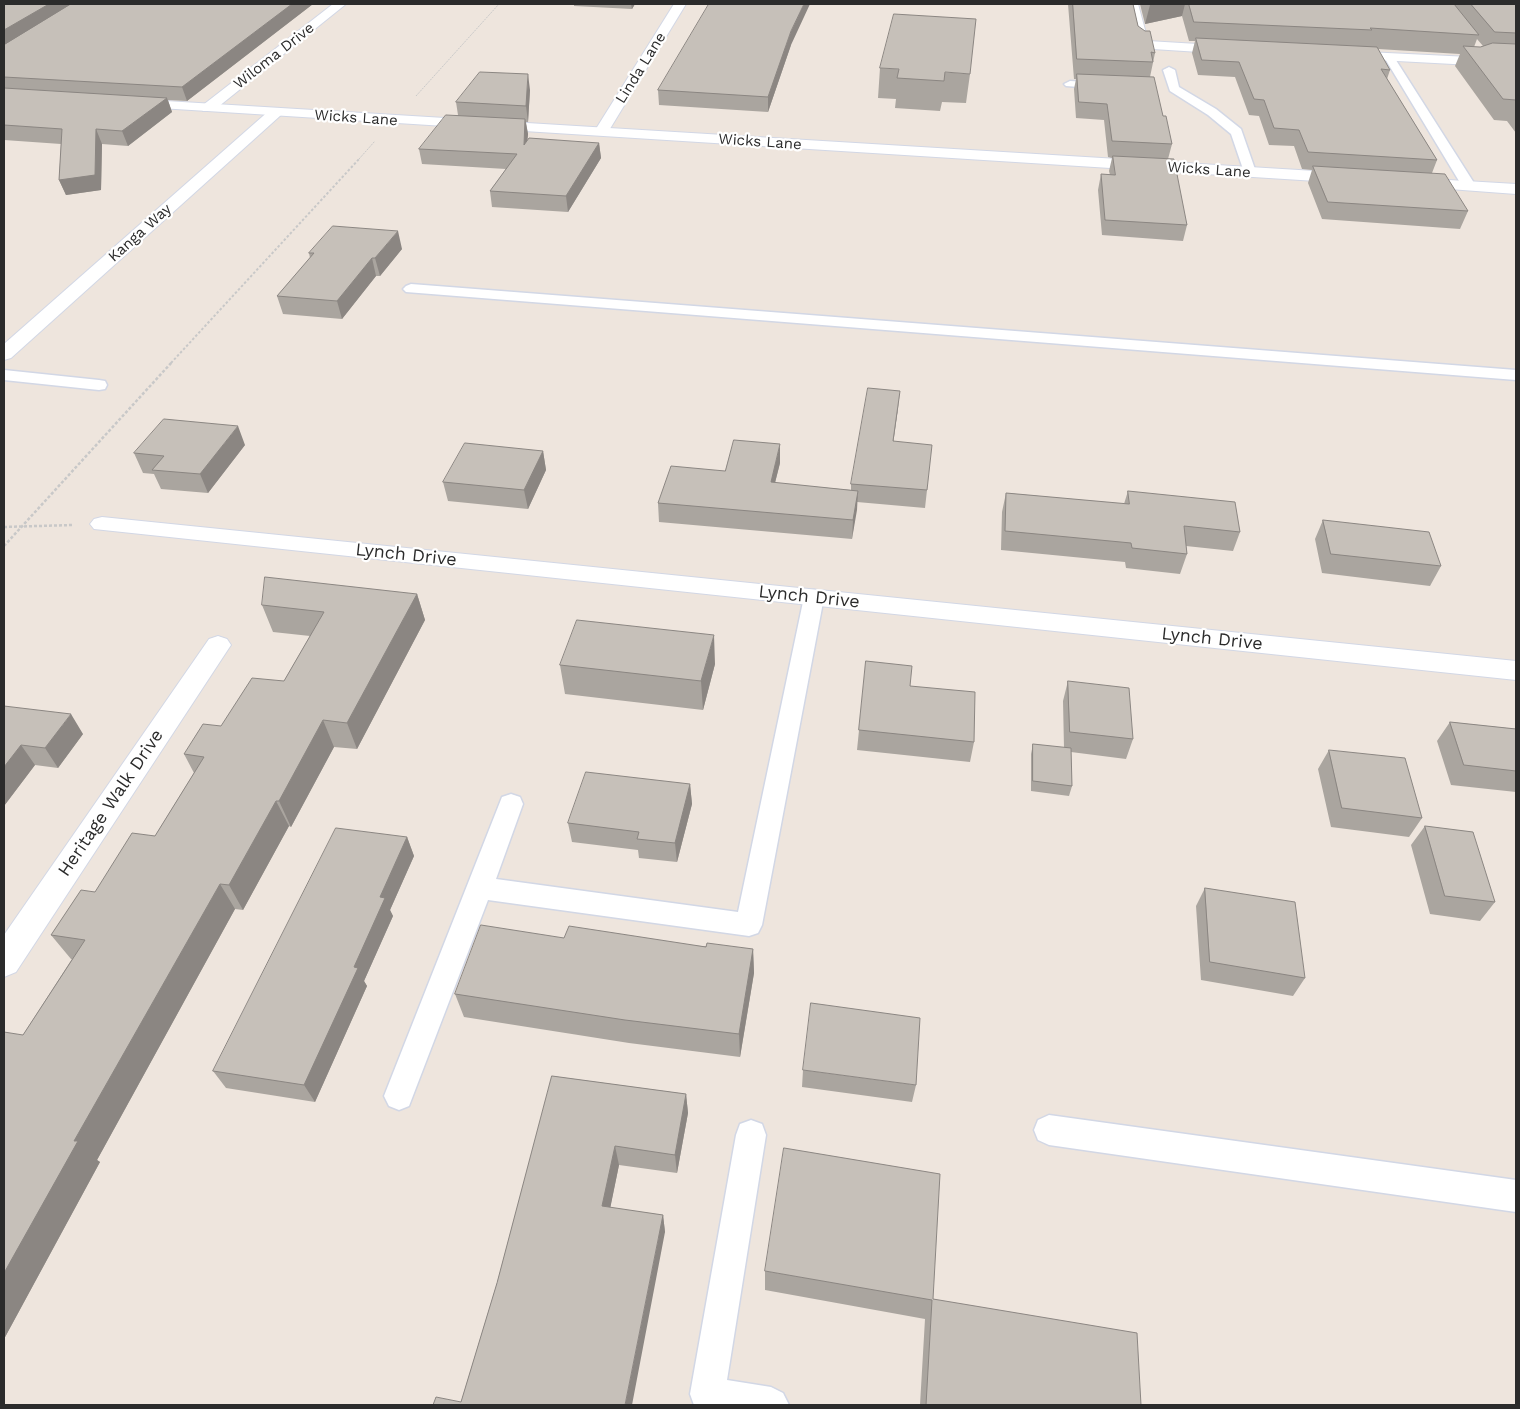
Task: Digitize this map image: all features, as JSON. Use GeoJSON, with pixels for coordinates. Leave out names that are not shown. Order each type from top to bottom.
{"type":"FeatureCollection","features":[{"type":"Feature","properties":{"kind":"street","name":"Wiloma Drive"},"geometry":{"type":"LineString","coordinates":[[208,108],[340,4]]}},
{"type":"Feature","properties":{"kind":"street","name":"Linda Lane"},"geometry":{"type":"LineString","coordinates":[[601,132],[680,4]]}},
{"type":"Feature","properties":{"kind":"street"},"geometry":{"type":"LineString","coordinates":[[1132,4],[1142,45],[1241,50]]}},
{"type":"Feature","properties":{"kind":"street"},"geometry":{"type":"LineString","coordinates":[[1330,54],[1472,61],[1479,53],[1516,59]]}},
{"type":"Feature","properties":{"kind":"street","name":"Wicks Lane"},"geometry":{"type":"LineString","coordinates":[[121,102],[1359,179]]}},
{"type":"Feature","properties":{"kind":"street","name":"Kanga Way"},"geometry":{"type":"LineString","coordinates":[[4,354],[276,112]]}},
{"type":"Feature","properties":{"kind":"street"},"geometry":{"type":"LineString","coordinates":[[1399,182],[1516,189]]}},
{"type":"Feature","properties":{"kind":"street","name":"Lynch Drive"},"geometry":{"type":"LineString","coordinates":[[102,524],[1516,671]]}},
{"type":"Feature","properties":{"kind":"street","name":"Heritage Walk Drive"},"geometry":{"type":"LineString","coordinates":[[4,962],[218,645]]}},
{"type":"Feature","properties":{"kind":"lane"},"geometry":{"type":"LineString","coordinates":[[1389,57],[1469,186]]}},
{"type":"Feature","properties":{"kind":"lane"},"geometry":{"type":"LineString","coordinates":[[1169,70],[1169,89],[1212,112],[1237,132],[1250,172]]}},
{"type":"Feature","properties":{"kind":"lane"},"geometry":{"type":"LineString","coordinates":[[1070,84],[1117,86]]}},
{"type":"Feature","properties":{"kind":"lane"},"geometry":{"type":"LineString","coordinates":[[411,289],[1516,375]]}},
{"type":"Feature","properties":{"kind":"lane"},"geometry":{"type":"LineString","coordinates":[[4,376],[98,385]]}},
{"type":"Feature","properties":{"kind":"lane"},"geometry":{"type":"LineString","coordinates":[[480,888],[749,926],[814,598]]}},
{"type":"Feature","properties":{"kind":"lane"},"geometry":{"type":"LineString","coordinates":[[399,1096],[511,804]]}},
{"type":"Feature","properties":{"kind":"lane"},"geometry":{"type":"LineString","coordinates":[[1049,1130],[1516,1196]]}},
{"type":"Feature","properties":{"kind":"lane"},"geometry":{"type":"LineString","coordinates":[[751,1135],[706,1400],[771,1405]]}},
{"type":"Feature","properties":{"kind":"path"},"geometry":{"type":"LineString","coordinates":[[4,546],[499,4]]}},
{"type":"Feature","properties":{"kind":"path"},"geometry":{"type":"LineString","coordinates":[[4,527],[102,524]]}},
{"type":"Feature","properties":{"kind":"building"},"geometry":{"type":"Polygon","coordinates":[[[4,4],[49,4],[4,30],[4,4]]]}},
{"type":"Feature","properties":{"kind":"building"},"geometry":{"type":"Polygon","coordinates":[[[71,4],[292,4],[182,87],[4,77],[4,45],[71,4]]]}},
{"type":"Feature","properties":{"kind":"building"},"geometry":{"type":"Polygon","coordinates":[[[709,4],[804,4],[791,31],[768,97],[658,90],[709,4]]]}},
{"type":"Feature","properties":{"kind":"building"},"geometry":{"type":"Polygon","coordinates":[[[1073,4],[1133,4],[1138,26],[1145,31],[1150,31],[1155,53],[1151,52],[1153,62],[1077,59],[1073,4]]]}},
{"type":"Feature","properties":{"kind":"building"},"geometry":{"type":"Polygon","coordinates":[[[1189,4],[1454,4],[1479,35],[1370,28],[1372,30],[1194,22],[1189,4]]]}},
{"type":"Feature","properties":{"kind":"building"},"geometry":{"type":"Polygon","coordinates":[[[1471,4],[1516,4],[1516,33],[1495,32],[1471,4]]]}},
{"type":"Feature","properties":{"kind":"building"},"geometry":{"type":"Polygon","coordinates":[[[894,14],[976,19],[970,74],[945,72],[944,81],[897,78],[899,69],[880,68],[894,14]]]}},
{"type":"Feature","properties":{"kind":"building"},"geometry":{"type":"Polygon","coordinates":[[[1196,38],[1377,47],[1390,70],[1381,69],[1437,160],[1308,152],[1299,130],[1274,128],[1264,100],[1254,99],[1239,62],[1202,60],[1196,38]]]}},
{"type":"Feature","properties":{"kind":"building"},"geometry":{"type":"Polygon","coordinates":[[[1493,43],[1516,44],[1516,100],[1503,99],[1463,46],[1480,47],[1493,43]]]}},
{"type":"Feature","properties":{"kind":"building"},"geometry":{"type":"Polygon","coordinates":[[[480,72],[528,74],[526,106],[456,102],[480,72]]]}},
{"type":"Feature","properties":{"kind":"building"},"geometry":{"type":"Polygon","coordinates":[[[1077,74],[1154,77],[1172,144],[1112,141],[1107,104],[1079,102],[1077,74]]]}},
{"type":"Feature","properties":{"kind":"building"},"geometry":{"type":"Polygon","coordinates":[[[4,88],[167,98],[122,131],[96,129],[95,175],[59,180],[62,129],[4,125],[4,88]]]}},
{"type":"Feature","properties":{"kind":"building"},"geometry":{"type":"Polygon","coordinates":[[[446,115],[525,119],[524,145],[529,138],[599,143],[566,196],[490,191],[517,154],[419,149],[446,115]]]}},
{"type":"Feature","properties":{"kind":"building"},"geometry":{"type":"Polygon","coordinates":[[[1113,156],[1174,159],[1187,225],[1105,220],[1101,174],[1115,175],[1113,156]]]}},
{"type":"Feature","properties":{"kind":"building"},"geometry":{"type":"Polygon","coordinates":[[[1313,166],[1445,174],[1468,211],[1328,202],[1313,166]]]}},
{"type":"Feature","properties":{"kind":"building"},"geometry":{"type":"Polygon","coordinates":[[[333,226],[398,231],[375,258],[372,258],[337,301],[277,296],[314,253],[309,253],[333,226]]]}},
{"type":"Feature","properties":{"kind":"building"},"geometry":{"type":"Polygon","coordinates":[[[868,388],[900,391],[893,441],[932,445],[927,490],[851,484],[868,388]]]}},
{"type":"Feature","properties":{"kind":"building"},"geometry":{"type":"Polygon","coordinates":[[[164,419],[238,426],[200,474],[152,470],[164,456],[134,453],[164,419]]]}},
{"type":"Feature","properties":{"kind":"building"},"geometry":{"type":"Polygon","coordinates":[[[734,440],[780,444],[771,482],[858,491],[853,520],[658,503],[671,466],[725,471],[734,440]]]}},
{"type":"Feature","properties":{"kind":"building"},"geometry":{"type":"Polygon","coordinates":[[[465,443],[543,451],[524,490],[443,482],[465,443]]]}},
{"type":"Feature","properties":{"kind":"building"},"geometry":{"type":"Polygon","coordinates":[[[1128,491],[1235,502],[1240,532],[1184,526],[1187,554],[1132,548],[1131,543],[1005,531],[1006,493],[1129,504],[1128,491]]]}},
{"type":"Feature","properties":{"kind":"building"},"geometry":{"type":"Polygon","coordinates":[[[1323,520],[1429,532],[1441,566],[1331,554],[1323,520]]]}},
{"type":"Feature","properties":{"kind":"building"},"geometry":{"type":"Polygon","coordinates":[[[265,577],[417,594],[347,723],[323,720],[279,801],[276,801],[229,885],[220,884],[74,1141],[78,1141],[4,1273],[4,1032],[23,1035],[85,940],[51,935],[81,890],[95,892],[132,833],[155,836],[204,757],[184,754],[203,724],[221,726],[252,678],[284,681],[324,612],[262,605],[265,577]]]}},
{"type":"Feature","properties":{"kind":"building"},"geometry":{"type":"Polygon","coordinates":[[[577,620],[714,635],[701,681],[560,665],[577,620]]]}},
{"type":"Feature","properties":{"kind":"building"},"geometry":{"type":"Polygon","coordinates":[[[866,661],[912,666],[910,686],[975,692],[974,742],[859,730],[866,661]]]}},
{"type":"Feature","properties":{"kind":"building"},"geometry":{"type":"Polygon","coordinates":[[[1068,681],[1129,688],[1133,739],[1070,732],[1068,681]]]}},
{"type":"Feature","properties":{"kind":"building"},"geometry":{"type":"Polygon","coordinates":[[[4,706],[71,714],[45,748],[21,745],[4,767],[4,706]]]}},
{"type":"Feature","properties":{"kind":"building"},"geometry":{"type":"Polygon","coordinates":[[[1450,722],[1516,729],[1516,771],[1464,765],[1450,722]]]}},
{"type":"Feature","properties":{"kind":"building"},"geometry":{"type":"Polygon","coordinates":[[[1033,744],[1071,748],[1072,786],[1033,781],[1033,744]]]}},
{"type":"Feature","properties":{"kind":"building"},"geometry":{"type":"Polygon","coordinates":[[[1329,750],[1405,758],[1422,818],[1342,808],[1329,750]]]}},
{"type":"Feature","properties":{"kind":"building"},"geometry":{"type":"Polygon","coordinates":[[[586,772],[690,784],[675,843],[637,839],[639,832],[568,823],[586,772]]]}},
{"type":"Feature","properties":{"kind":"building"},"geometry":{"type":"Polygon","coordinates":[[[1425,826],[1473,832],[1495,902],[1445,896],[1425,826]]]}},
{"type":"Feature","properties":{"kind":"building"},"geometry":{"type":"Polygon","coordinates":[[[336,828],[407,837],[380,897],[385,898],[354,967],[358,968],[304,1085],[213,1071],[336,828]]]}},
{"type":"Feature","properties":{"kind":"building"},"geometry":{"type":"Polygon","coordinates":[[[1205,888],[1295,902],[1305,978],[1210,962],[1205,888]]]}},
{"type":"Feature","properties":{"kind":"building"},"geometry":{"type":"Polygon","coordinates":[[[481,925],[564,938],[569,926],[706,947],[707,943],[753,949],[739,1034],[625,1020],[455,994],[481,925]]]}},
{"type":"Feature","properties":{"kind":"building"},"geometry":{"type":"Polygon","coordinates":[[[811,1003],[920,1018],[916,1085],[803,1070],[811,1003]]]}},
{"type":"Feature","properties":{"kind":"building"},"geometry":{"type":"Polygon","coordinates":[[[552,1076],[686,1094],[675,1155],[615,1146],[602,1206],[663,1215],[625,1405],[433,1405],[436,1397],[461,1402],[497,1283],[552,1076]]]}},
{"type":"Feature","properties":{"kind":"building"},"geometry":{"type":"Polygon","coordinates":[[[784,1148],[940,1174],[933,1299],[1137,1333],[1141,1405],[926,1405],[932,1300],[765,1271],[784,1148]]]}}]}
